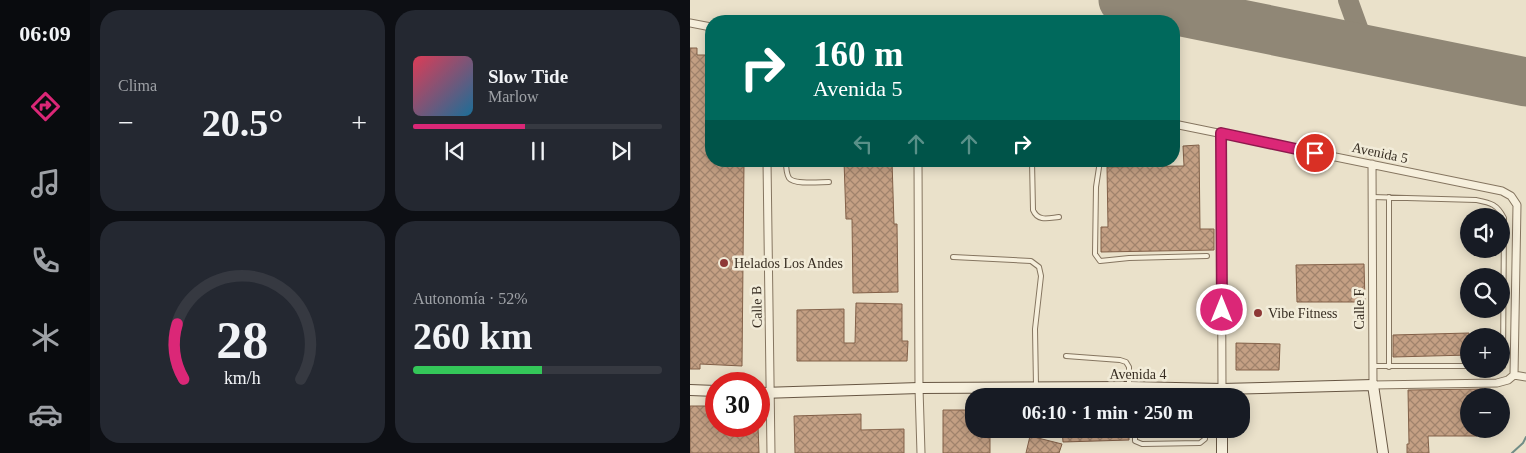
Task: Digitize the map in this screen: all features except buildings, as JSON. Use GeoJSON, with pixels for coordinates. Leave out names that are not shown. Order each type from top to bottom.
{"type":"FeatureCollection","features":[{"type":"Feature","properties":{"kind":"main road","name":"Avenida 4"},"geometry":{"type":"LineString","coordinates":[[1250,392],[1373,385]]}},
{"type":"Feature","properties":{"kind":"main road","name":"Calle F"},"geometry":{"type":"LineString","coordinates":[[1373,385],[1384,453]]}},
{"type":"Feature","properties":{"kind":"main road","name":"Avenida 4"},"geometry":{"type":"LineString","coordinates":[[771,393],[965,388]]}},
{"type":"Feature","properties":{"kind":"main road"},"geometry":{"type":"LineString","coordinates":[[690,390],[705,391]]}},
{"type":"Feature","properties":{"kind":"main road"},"geometry":{"type":"LineString","coordinates":[[1222,438],[1222,453]]}},
{"type":"Feature","properties":{"kind":"street"},"geometry":{"type":"LineString","coordinates":[[690,23],[705,26]]}},
{"type":"Feature","properties":{"kind":"street","name":"Avenida 5"},"geometry":{"type":"LineString","coordinates":[[1180,125],[1502,191],[1511,196],[1517,205],[1514,366]]}},
{"type":"Feature","properties":{"kind":"street"},"geometry":{"type":"LineString","coordinates":[[1221,133],[1222,388]]}},
{"type":"Feature","properties":{"kind":"street","name":"Calle F"},"geometry":{"type":"LineString","coordinates":[[1372,164],[1373,385]]}},
{"type":"Feature","properties":{"kind":"street","name":"Calle B"},"geometry":{"type":"LineString","coordinates":[[767,167],[771,453]]}},
{"type":"Feature","properties":{"kind":"street"},"geometry":{"type":"LineString","coordinates":[[918,167],[921,453]]}},
{"type":"Feature","properties":{"kind":"street"},"geometry":{"type":"LineString","coordinates":[[1514,366],[1514,375],[1526,378]]}},
{"type":"Feature","properties":{"kind":"street","name":"Avenida 4"},"geometry":{"type":"LineString","coordinates":[[1373,385],[1497,383],[1508,380],[1514,375]]}},
{"type":"Feature","properties":{"kind":"lane"},"geometry":{"type":"LineString","coordinates":[[786,167],[787,176],[796,182],[829,182]]}},
{"type":"Feature","properties":{"kind":"lane"},"geometry":{"type":"LineString","coordinates":[[1032,167],[1033,210],[1035,214],[1041,218],[1059,217]]}},
{"type":"Feature","properties":{"kind":"lane"},"geometry":{"type":"LineString","coordinates":[[1099,167],[1096,187],[1094,254],[1100,261],[1129,258],[1207,256]]}},
{"type":"Feature","properties":{"kind":"lane"},"geometry":{"type":"LineString","coordinates":[[1372,197],[1476,200],[1491,203],[1499,209],[1504,218],[1503,328]]}},
{"type":"Feature","properties":{"kind":"lane"},"geometry":{"type":"LineString","coordinates":[[1388,197],[1389,367]]}},
{"type":"Feature","properties":{"kind":"lane"},"geometry":{"type":"LineString","coordinates":[[954,257],[1031,261],[1039,267],[1041,276],[1035,328],[1036,388]]}},
{"type":"Feature","properties":{"kind":"lane"},"geometry":{"type":"LineString","coordinates":[[1066,356],[1126,362],[1129,366],[1133,388]]}},
{"type":"Feature","properties":{"kind":"lane"},"geometry":{"type":"LineString","coordinates":[[1373,366],[1460,366]]}},
{"type":"Feature","properties":{"kind":"lane"},"geometry":{"type":"LineString","coordinates":[[1135,438],[1135,441],[1142,444],[1200,443],[1205,438]]}},
{"type":"Feature","properties":{"kind":"waterway"},"geometry":{"type":"LineString","coordinates":[[1512,453],[1523,443],[1526,437]]}},
{"type":"Feature","properties":{"kind":"taxiway"},"geometry":{"type":"LineString","coordinates":[[1348,0],[1366,50]]}},
{"type":"Feature","properties":{"kind":"runway"},"geometry":{"type":"LineString","coordinates":[[1123,0],[1526,82]]}},
{"type":"Feature","properties":{"kind":"place","name":"Helados Los Andes"},"geometry":{"type":"Point","coordinates":[724,263]}},
{"type":"Feature","properties":{"kind":"place","name":"Vibe Fitness"},"geometry":{"type":"Point","coordinates":[1258,313]}},
{"type":"Feature","properties":{"kind":"route"},"geometry":{"type":"LineString","coordinates":[[1222,310],[1221,133],[1315,153]]}}]}
